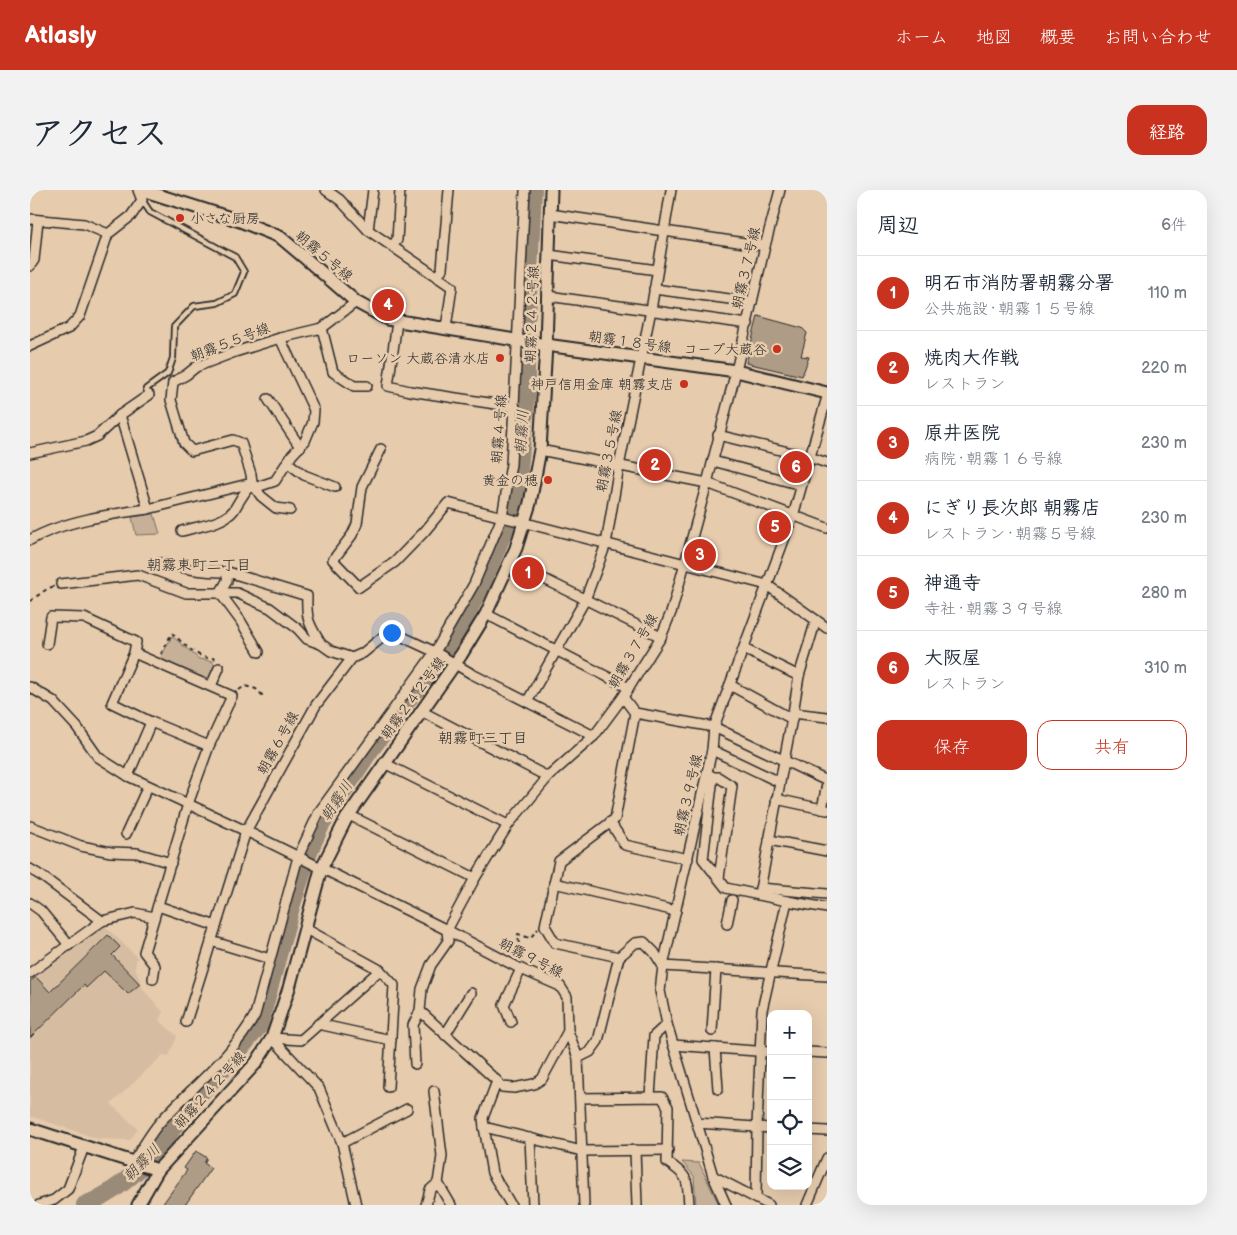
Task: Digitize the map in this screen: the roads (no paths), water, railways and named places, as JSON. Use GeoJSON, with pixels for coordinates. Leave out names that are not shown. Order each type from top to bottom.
{"type":"FeatureCollection","features":[{"type":"Feature","properties":{"kind":"street"},"geometry":{"type":"LineString","coordinates":[[30,346],[70,328],[80,316],[108,234],[131,216],[142,195],[138,190]]}},
{"type":"Feature","properties":{"kind":"street"},"geometry":{"type":"LineString","coordinates":[[326,190],[340,200],[368,230],[452,287],[446,328]]}},
{"type":"Feature","properties":{"kind":"street"},"geometry":{"type":"LineString","coordinates":[[340,200],[344,190]]}},
{"type":"Feature","properties":{"kind":"street"},"geometry":{"type":"LineString","coordinates":[[368,230],[373,190]]}},
{"type":"Feature","properties":{"kind":"street"},"geometry":{"type":"LineString","coordinates":[[392,246],[397,240],[400,190]]}},
{"type":"Feature","properties":{"kind":"street"},"geometry":{"type":"LineString","coordinates":[[437,277],[442,269],[449,190]]}},
{"type":"Feature","properties":{"kind":"street","name":"朝霧４号線"},"geometry":{"type":"LineString","coordinates":[[135,1163],[160,1122],[218,1064],[249,1027],[255,1015],[299,858],[319,812],[436,653],[512,520],[511,464],[524,190]]}},
{"type":"Feature","properties":{"kind":"street","name":"朝霧２４２号線"},"geometry":{"type":"LineString","coordinates":[[138,1205],[158,1170],[256,1063],[272,1038],[306,929],[316,867],[384,763],[421,711],[451,662],[486,614],[510,562],[512,520],[540,450],[546,345],[551,190]]}},
{"type":"Feature","properties":{"kind":"street","name":"朝霧３５号線"},"geometry":{"type":"LineString","coordinates":[[527,702],[585,600],[606,544],[619,466],[642,358],[672,190]]}},
{"type":"Feature","properties":{"kind":"street","name":"朝霧３７号線"},"geometry":{"type":"LineString","coordinates":[[415,1064],[413,1025],[420,1011],[422,990],[431,965],[448,941],[447,930],[475,878],[508,825],[548,778],[594,736],[623,698],[661,637],[672,610],[713,461],[780,190]]}},
{"type":"Feature","properties":{"kind":"street","name":"朝霧５号線"},"geometry":{"type":"LineString","coordinates":[[142,195],[240,221],[280,237],[356,302],[373,313],[397,322],[446,328],[546,345]]}},
{"type":"Feature","properties":{"kind":"street"},"geometry":{"type":"LineString","coordinates":[[550,214],[765,246]]}},
{"type":"Feature","properties":{"kind":"street"},"geometry":{"type":"LineString","coordinates":[[30,266],[34,260],[34,219],[84,224],[108,234]]}},
{"type":"Feature","properties":{"kind":"street"},"geometry":{"type":"LineString","coordinates":[[549,255],[657,270]]}},
{"type":"Feature","properties":{"kind":"street"},"geometry":{"type":"LineString","coordinates":[[654,289],[752,302]]}},
{"type":"Feature","properties":{"kind":"street"},"geometry":{"type":"LineString","coordinates":[[548,296],[748,324]]}},
{"type":"Feature","properties":{"kind":"street","name":"朝霧５５号線"},"geometry":{"type":"LineString","coordinates":[[253,485],[241,443],[233,440],[192,451],[184,443],[171,400],[172,382],[196,367],[280,338],[322,328],[356,302]]}},
{"type":"Feature","properties":{"kind":"street"},"geometry":{"type":"LineString","coordinates":[[397,322],[388,386],[515,408]]}},
{"type":"Feature","properties":{"kind":"street"},"geometry":{"type":"LineString","coordinates":[[322,328],[333,372],[354,386],[367,386]]}},
{"type":"Feature","properties":{"kind":"street"},"geometry":{"type":"LineString","coordinates":[[30,540],[40,534],[102,516],[148,510],[275,481],[292,455],[305,440],[313,422],[314,410],[280,338]]}},
{"type":"Feature","properties":{"kind":"street","name":"朝霧１８号線"},"geometry":{"type":"LineString","coordinates":[[546,345],[736,371],[827,393]]}},
{"type":"Feature","properties":{"kind":"street"},"geometry":{"type":"LineString","coordinates":[[30,454],[86,442],[97,436],[120,415],[149,395]]}},
{"type":"Feature","properties":{"kind":"street","name":"朝霧３９号線"},"geometry":{"type":"LineString","coordinates":[[726,1205],[713,1176],[673,1045],[660,991],[688,859],[710,775],[714,728],[793,516],[827,397]]}},
{"type":"Feature","properties":{"kind":"street"},"geometry":{"type":"LineString","coordinates":[[268,399],[300,447]]}},
{"type":"Feature","properties":{"kind":"street"},"geometry":{"type":"LineString","coordinates":[[120,415],[148,510]]}},
{"type":"Feature","properties":{"kind":"street"},"geometry":{"type":"LineString","coordinates":[[718,435],[809,457],[827,464]]}},
{"type":"Feature","properties":{"kind":"street"},"geometry":{"type":"LineString","coordinates":[[381,449],[362,488],[357,524],[352,535],[333,560],[359,587],[395,562],[425,531],[448,503],[767,585],[827,628]]}},
{"type":"Feature","properties":{"kind":"street"},"geometry":{"type":"LineString","coordinates":[[540,450],[707,483],[827,528]]}},
{"type":"Feature","properties":{"kind":"street"},"geometry":{"type":"LineString","coordinates":[[713,461],[801,486]]}},
{"type":"Feature","properties":{"kind":"street"},"geometry":{"type":"LineString","coordinates":[[287,462],[304,476],[335,487]]}},
{"type":"Feature","properties":{"kind":"street"},"geometry":{"type":"LineString","coordinates":[[253,485],[261,496],[276,508],[290,510]]}},
{"type":"Feature","properties":{"kind":"street"},"geometry":{"type":"LineString","coordinates":[[182,531],[222,519],[233,511],[242,494],[253,485]]}},
{"type":"Feature","properties":{"kind":"street"},"geometry":{"type":"LineString","coordinates":[[510,562],[661,637]]}},
{"type":"Feature","properties":{"kind":"street"},"geometry":{"type":"LineString","coordinates":[[160,563],[193,571],[210,573],[228,572],[307,596],[306,614],[321,644]]}},
{"type":"Feature","properties":{"kind":"street"},"geometry":{"type":"LineString","coordinates":[[220,593],[227,582],[228,572]]}},
{"type":"Feature","properties":{"kind":"street"},"geometry":{"type":"LineString","coordinates":[[61,584],[138,575],[186,592],[237,594],[270,608],[298,629],[307,639],[321,644],[331,652],[352,658]]}},
{"type":"Feature","properties":{"kind":"street"},"geometry":{"type":"LineString","coordinates":[[220,593],[240,620],[259,652]]}},
{"type":"Feature","properties":{"kind":"street"},"geometry":{"type":"LineString","coordinates":[[486,614],[629,688]]}},
{"type":"Feature","properties":{"kind":"street"},"geometry":{"type":"LineString","coordinates":[[46,644],[51,616],[84,618],[136,642],[134,653],[112,703],[151,722],[209,746]]}},
{"type":"Feature","properties":{"kind":"street"},"geometry":{"type":"LineString","coordinates":[[760,892],[783,760],[793,716],[798,676],[816,620]]}},
{"type":"Feature","properties":{"kind":"street","name":"朝霧６号線"},"geometry":{"type":"LineString","coordinates":[[186,1022],[246,831],[316,705],[352,658],[363,653],[390,631],[436,653]]}},
{"type":"Feature","properties":{"kind":"street"},"geometry":{"type":"LineString","coordinates":[[744,649],[798,676]]}},
{"type":"Feature","properties":{"kind":"street"},"geometry":{"type":"LineString","coordinates":[[134,653],[232,696],[209,746],[188,804],[144,952],[155,966],[153,979]]}},
{"type":"Feature","properties":{"kind":"street"},"geometry":{"type":"LineString","coordinates":[[436,653],[594,736]]}},
{"type":"Feature","properties":{"kind":"street"},"geometry":{"type":"LineString","coordinates":[[210,686],[219,668]]}},
{"type":"Feature","properties":{"kind":"street"},"geometry":{"type":"LineString","coordinates":[[730,685],[793,716],[827,717]]}},
{"type":"Feature","properties":{"kind":"street","name":"朝霧９号線"},"geometry":{"type":"LineString","coordinates":[[30,687],[53,701],[77,727],[98,758],[128,776],[246,831],[447,930],[520,969],[560,986],[567,997],[568,1031],[578,1058],[584,1205]]}},
{"type":"Feature","properties":{"kind":"street"},"geometry":{"type":"LineString","coordinates":[[623,698],[635,713],[714,728],[827,782],[824,810],[776,799]]}},
{"type":"Feature","properties":{"kind":"street"},"geometry":{"type":"LineString","coordinates":[[421,711],[548,778]]}},
{"type":"Feature","properties":{"kind":"street"},"geometry":{"type":"LineString","coordinates":[[620,957],[555,943],[545,926],[558,861],[615,819],[635,713]]}},
{"type":"Feature","properties":{"kind":"street"},"geometry":{"type":"LineString","coordinates":[[128,776],[151,722]]}},
{"type":"Feature","properties":{"kind":"street"},"geometry":{"type":"LineString","coordinates":[[712,750],[779,782]]}},
{"type":"Feature","properties":{"kind":"street"},"geometry":{"type":"LineString","coordinates":[[384,763],[508,825]]}},
{"type":"Feature","properties":{"kind":"street"},"geometry":{"type":"LineString","coordinates":[[719,878],[732,786],[718,777],[710,775],[703,859],[726,888],[760,892],[827,894]]}},
{"type":"Feature","properties":{"kind":"street"},"geometry":{"type":"LineString","coordinates":[[126,834],[148,786]]}},
{"type":"Feature","properties":{"kind":"street"},"geometry":{"type":"LineString","coordinates":[[349,815],[475,878]]}},
{"type":"Feature","properties":{"kind":"street"},"geometry":{"type":"LineString","coordinates":[[610,822],[625,846],[688,859]]}},
{"type":"Feature","properties":{"kind":"street"},"geometry":{"type":"LineString","coordinates":[[30,826],[81,846],[111,852],[137,853],[170,863]]}},
{"type":"Feature","properties":{"kind":"street"},"geometry":{"type":"LineString","coordinates":[[769,840],[827,851]]}},
{"type":"Feature","properties":{"kind":"street"},"geometry":{"type":"LineString","coordinates":[[30,869],[43,876],[102,921]]}},
{"type":"Feature","properties":{"kind":"street"},"geometry":{"type":"LineString","coordinates":[[554,883],[676,911]]}},
{"type":"Feature","properties":{"kind":"street"},"geometry":{"type":"LineString","coordinates":[[760,892],[787,901],[827,908]]}},
{"type":"Feature","properties":{"kind":"street"},"geometry":{"type":"LineString","coordinates":[[727,924],[732,900]]}},
{"type":"Feature","properties":{"kind":"street"},"geometry":{"type":"LineString","coordinates":[[756,1199],[762,1010],[787,901]]}},
{"type":"Feature","properties":{"kind":"street"},"geometry":{"type":"LineString","coordinates":[[30,903],[41,911],[68,945]]}},
{"type":"Feature","properties":{"kind":"street"},"geometry":{"type":"LineString","coordinates":[[158,906],[216,926]]}},
{"type":"Feature","properties":{"kind":"street"},"geometry":{"type":"LineString","coordinates":[[30,973],[102,921],[135,913],[154,917]]}},
{"type":"Feature","properties":{"kind":"street"},"geometry":{"type":"LineString","coordinates":[[306,929],[380,970],[394,986],[388,1087]]}},
{"type":"Feature","properties":{"kind":"street"},"geometry":{"type":"LineString","coordinates":[[211,941],[270,959]]}},
{"type":"Feature","properties":{"kind":"street"},"geometry":{"type":"LineString","coordinates":[[578,1058],[590,1052],[598,1041],[620,957],[635,943],[644,942],[664,966],[827,976]]}},
{"type":"Feature","properties":{"kind":"street"},"geometry":{"type":"LineString","coordinates":[[511,1022],[504,1005],[520,969]]}},
{"type":"Feature","properties":{"kind":"street"},"geometry":{"type":"LineString","coordinates":[[712,1031],[716,969]]}},
{"type":"Feature","properties":{"kind":"street"},"geometry":{"type":"LineString","coordinates":[[272,1038],[301,1040],[380,970]]}},
{"type":"Feature","properties":{"kind":"street"},"geometry":{"type":"LineString","coordinates":[[445,1035],[471,993]]}},
{"type":"Feature","properties":{"kind":"street"},"geometry":{"type":"LineString","coordinates":[[420,1011],[502,1086],[514,1088],[534,1084],[542,1079],[568,1031]]}},
{"type":"Feature","properties":{"kind":"street"},"geometry":{"type":"LineString","coordinates":[[318,1024],[390,1040]]}},
{"type":"Feature","properties":{"kind":"street"},"geometry":{"type":"LineString","coordinates":[[650,1097],[654,1036],[667,1024]]}},
{"type":"Feature","properties":{"kind":"street"},"geometry":{"type":"LineString","coordinates":[[272,1038],[319,1088],[342,1143],[356,1205]]}},
{"type":"Feature","properties":{"kind":"street"},"geometry":{"type":"LineString","coordinates":[[673,1045],[767,1052]]}},
{"type":"Feature","properties":{"kind":"street"},"geometry":{"type":"LineString","coordinates":[[715,1048],[718,1089]]}},
{"type":"Feature","properties":{"kind":"street"},"geometry":{"type":"LineString","coordinates":[[812,1052],[827,1053]]}},
{"type":"Feature","properties":{"kind":"street"},"geometry":{"type":"LineString","coordinates":[[497,1081],[483,1118],[484,1127],[492,1172],[511,1205]]}},
{"type":"Feature","properties":{"kind":"street"},"geometry":{"type":"LineString","coordinates":[[434,1091],[442,1156],[438,1183],[451,1205]]}},
{"type":"Feature","properties":{"kind":"street"},"geometry":{"type":"LineString","coordinates":[[580,1098],[662,1097],[668,1107],[667,1162],[678,1169],[687,1179],[689,1205]]}},
{"type":"Feature","properties":{"kind":"street"},"geometry":{"type":"LineString","coordinates":[[342,1143],[407,1109]]}},
{"type":"Feature","properties":{"kind":"street"},"geometry":{"type":"LineString","coordinates":[[697,1123],[767,1128]]}},
{"type":"Feature","properties":{"kind":"street"},"geometry":{"type":"LineString","coordinates":[[484,1127],[582,1152],[668,1150]]}},
{"type":"Feature","properties":{"kind":"street"},"geometry":{"type":"LineString","coordinates":[[30,1129],[158,1170]]}},
{"type":"Feature","properties":{"kind":"street"},"geometry":{"type":"LineString","coordinates":[[812,1130],[827,1131]]}},
{"type":"Feature","properties":{"kind":"street"},"geometry":{"type":"LineString","coordinates":[[530,1138],[533,1205]]}},
{"type":"Feature","properties":{"kind":"street"},"geometry":{"type":"LineString","coordinates":[[39,1205],[54,1200],[68,1189],[84,1147]]}},
{"type":"Feature","properties":{"kind":"street"},"geometry":{"type":"LineString","coordinates":[[635,1150],[637,1205]]}},
{"type":"Feature","properties":{"kind":"street"},"geometry":{"type":"LineString","coordinates":[[807,1205],[826,1163]]}},
{"type":"Feature","properties":{"kind":"street"},"geometry":{"type":"LineString","coordinates":[[713,1176],[769,1205]]}},
{"type":"Feature","properties":{"kind":"street"},"geometry":{"type":"LineString","coordinates":[[426,1205],[430,1190],[438,1183]]}},
{"type":"Feature","properties":{"kind":"lane"},"geometry":{"type":"LineString","coordinates":[[142,195],[150,212],[235,257],[244,272],[235,294],[217,303],[194,306],[174,327],[172,358],[168,373],[146,389],[149,395]]}},
{"type":"Feature","properties":{"kind":"waterway","name":"朝霧川"},"geometry":{"type":"LineString","coordinates":[[527,315],[533,190]]}},
{"type":"Feature","properties":{"kind":"waterway","name":"朝霧川"},"geometry":{"type":"LineString","coordinates":[[85,1205],[97,1200],[122,1184],[156,1152],[179,1116],[231,1060],[259,1026],[291,907],[310,849],[321,825],[371,749],[454,638],[481,586],[507,524],[514,500],[519,469],[526,398],[526,360]]}},
{"type":"Feature","properties":{"kind":"place","name":"小さな厨房"},"geometry":{"type":"Point","coordinates":[180,218]}},
{"type":"Feature","properties":{"kind":"place","name":"にぎり長次郎 朝霧店"},"geometry":{"type":"Point","coordinates":[388,305]}},
{"type":"Feature","properties":{"kind":"place","name":"コープ大蔵谷"},"geometry":{"type":"Point","coordinates":[777,349]}},
{"type":"Feature","properties":{"kind":"place","name":"ローソン 大蔵谷清水店"},"geometry":{"type":"Point","coordinates":[500,358]}},
{"type":"Feature","properties":{"kind":"place","name":"神戸信用金庫 朝霧支店"},"geometry":{"type":"Point","coordinates":[684,384]}},
{"type":"Feature","properties":{"kind":"place","name":"焼肉大作戦"},"geometry":{"type":"Point","coordinates":[655,465]}},
{"type":"Feature","properties":{"kind":"place","name":"大阪屋"},"geometry":{"type":"Point","coordinates":[796,467]}},
{"type":"Feature","properties":{"kind":"place","name":"黄金の穂"},"geometry":{"type":"Point","coordinates":[548,480]}},
{"type":"Feature","properties":{"kind":"place","name":"神通寺"},"geometry":{"type":"Point","coordinates":[775,527]}},
{"type":"Feature","properties":{"kind":"place","name":"原井医院"},"geometry":{"type":"Point","coordinates":[700,555]}},
{"type":"Feature","properties":{"kind":"place","name":"明石市消防署朝霧分署"},"geometry":{"type":"Point","coordinates":[528,573]}},
{"type":"Feature","properties":{"kind":"district","name":"朝霧東町二丁目"},"geometry":{"type":"Point","coordinates":[199,565]}},
{"type":"Feature","properties":{"kind":"district","name":"朝霧町三丁目"},"geometry":{"type":"Point","coordinates":[483,738]}}]}
